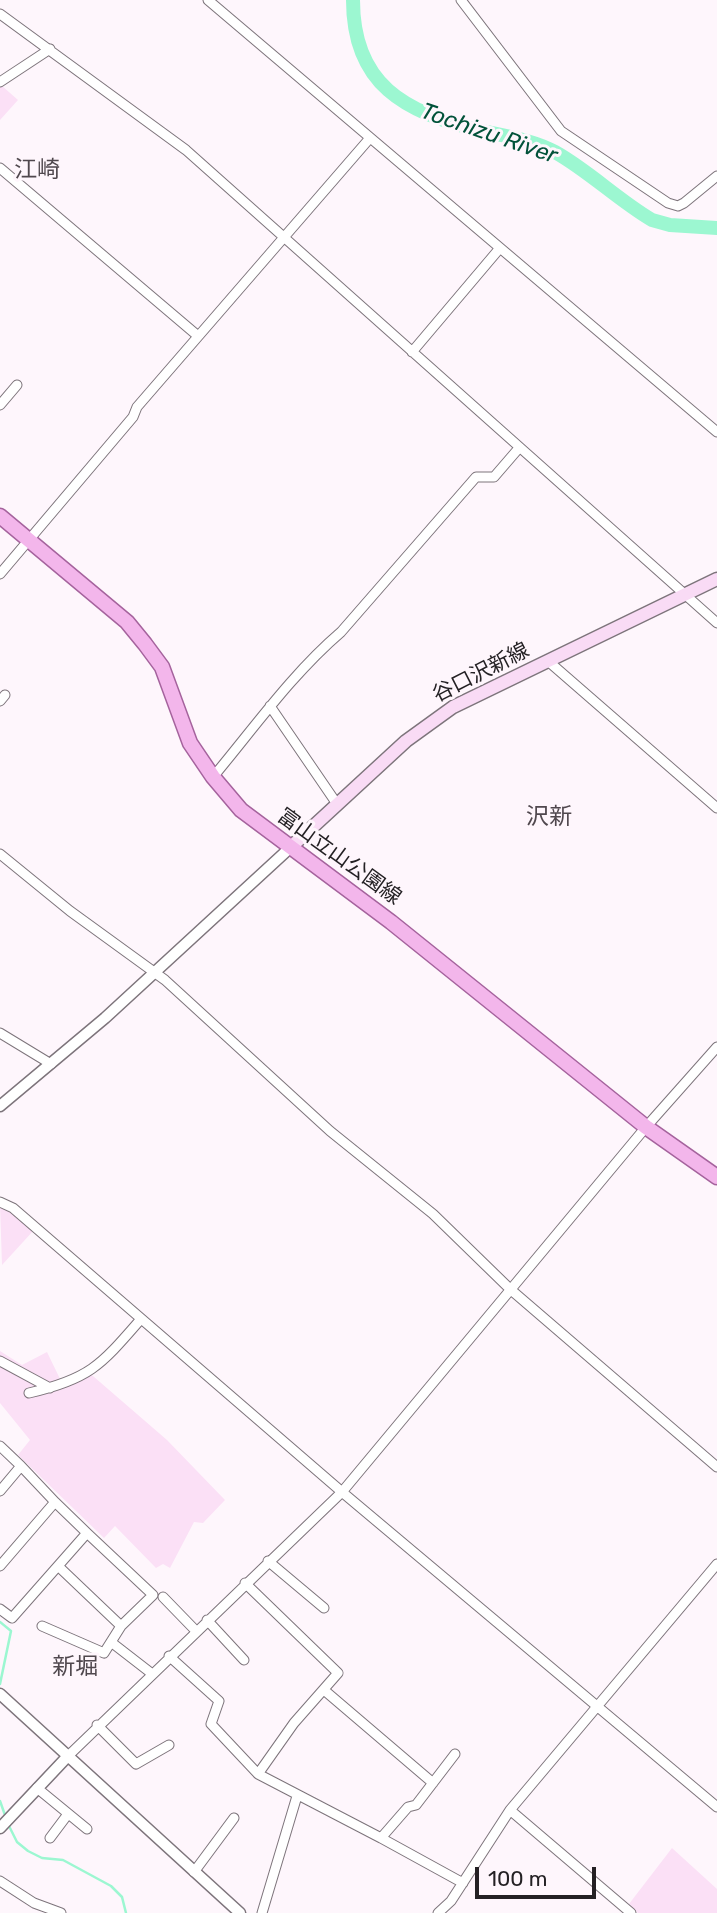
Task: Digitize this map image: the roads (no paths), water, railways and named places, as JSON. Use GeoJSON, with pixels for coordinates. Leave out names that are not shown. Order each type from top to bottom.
{"type":"FeatureCollection","features":[{"type":"Feature","properties":{"kind":"main road","name":"富山立山公園線"},"geometry":{"type":"LineString","coordinates":[[0,516],[127,622],[162,667],[190,743],[213,777],[241,810],[391,922],[646,1127],[717,1177]]}},
{"type":"Feature","properties":{"kind":"main road","name":"谷口沢新線"},"geometry":{"type":"LineString","coordinates":[[292,846],[429,722],[453,706],[717,579]]}},
{"type":"Feature","properties":{"kind":"street"},"geometry":{"type":"LineString","coordinates":[[208,0],[717,432]]}},
{"type":"Feature","properties":{"kind":"street"},"geometry":{"type":"LineString","coordinates":[[461,0],[561,131],[668,203],[678,206],[717,176]]}},
{"type":"Feature","properties":{"kind":"street"},"geometry":{"type":"LineString","coordinates":[[0,14],[160,129],[682,595],[717,623]]}},
{"type":"Feature","properties":{"kind":"street"},"geometry":{"type":"LineString","coordinates":[[0,82],[50,49]]}},
{"type":"Feature","properties":{"kind":"street"},"geometry":{"type":"LineString","coordinates":[[0,573],[198,336],[370,138]]}},
{"type":"Feature","properties":{"kind":"street"},"geometry":{"type":"LineString","coordinates":[[0,168],[198,336]]}},
{"type":"Feature","properties":{"kind":"street"},"geometry":{"type":"LineString","coordinates":[[412,352],[500,248]]}},
{"type":"Feature","properties":{"kind":"street"},"geometry":{"type":"LineString","coordinates":[[0,405],[18,385]]}},
{"type":"Feature","properties":{"kind":"street"},"geometry":{"type":"LineString","coordinates":[[213,777],[270,706],[341,632],[476,477],[494,477],[519,447]]}},
{"type":"Feature","properties":{"kind":"street"},"geometry":{"type":"LineString","coordinates":[[548,661],[717,808]]}},
{"type":"Feature","properties":{"kind":"street"},"geometry":{"type":"LineString","coordinates":[[270,706],[337,804]]}},
{"type":"Feature","properties":{"kind":"street"},"geometry":{"type":"LineString","coordinates":[[0,1106],[154,973],[292,846]]}},
{"type":"Feature","properties":{"kind":"street"},"geometry":{"type":"LineString","coordinates":[[0,854],[154,973],[346,1144],[433,1214],[510,1289],[717,1467]]}},
{"type":"Feature","properties":{"kind":"street"},"geometry":{"type":"LineString","coordinates":[[0,1033],[51,1064]]}},
{"type":"Feature","properties":{"kind":"street"},"geometry":{"type":"LineString","coordinates":[[0,1828],[97,1725],[342,1492],[646,1127],[717,1046]]}},
{"type":"Feature","properties":{"kind":"street"},"geometry":{"type":"LineString","coordinates":[[0,1202],[13,1208],[342,1492],[717,1807]]}},
{"type":"Feature","properties":{"kind":"street"},"geometry":{"type":"LineString","coordinates":[[29,1393],[66,1385],[103,1364],[141,1319]]}},
{"type":"Feature","properties":{"kind":"street"},"geometry":{"type":"LineString","coordinates":[[0,1361],[50,1388]]}},
{"type":"Feature","properties":{"kind":"street"},"geometry":{"type":"LineString","coordinates":[[0,1446],[153,1595],[121,1626],[104,1653],[42,1626]]}},
{"type":"Feature","properties":{"kind":"street"},"geometry":{"type":"LineString","coordinates":[[0,1491],[21,1466]]}},
{"type":"Feature","properties":{"kind":"street"},"geometry":{"type":"LineString","coordinates":[[0,1566],[55,1502]]}},
{"type":"Feature","properties":{"kind":"street"},"geometry":{"type":"LineString","coordinates":[[0,1609],[12,1618],[87,1533]]}},
{"type":"Feature","properties":{"kind":"street"},"geometry":{"type":"LineString","coordinates":[[268,1561],[324,1608]]}},
{"type":"Feature","properties":{"kind":"street"},"geometry":{"type":"LineString","coordinates":[[438,1913],[463,1883],[510,1810],[717,1564]]}},
{"type":"Feature","properties":{"kind":"street"},"geometry":{"type":"LineString","coordinates":[[58,1566],[121,1626]]}},
{"type":"Feature","properties":{"kind":"street"},"geometry":{"type":"LineString","coordinates":[[245,1583],[338,1674],[294,1723],[258,1774]]}},
{"type":"Feature","properties":{"kind":"street"},"geometry":{"type":"LineString","coordinates":[[163,1597],[196,1630]]}},
{"type":"Feature","properties":{"kind":"street"},"geometry":{"type":"LineString","coordinates":[[207,1620],[244,1660]]}},
{"type":"Feature","properties":{"kind":"street"},"geometry":{"type":"LineString","coordinates":[[111,1642],[151,1673]]}},
{"type":"Feature","properties":{"kind":"street"},"geometry":{"type":"LineString","coordinates":[[169,1656],[219,1702],[211,1724],[258,1774],[463,1883]]}},
{"type":"Feature","properties":{"kind":"street"},"geometry":{"type":"LineString","coordinates":[[324,1690],[433,1783]]}},
{"type":"Feature","properties":{"kind":"street"},"geometry":{"type":"LineString","coordinates":[[0,1694],[240,1913]]}},
{"type":"Feature","properties":{"kind":"street"},"geometry":{"type":"LineString","coordinates":[[97,1725],[136,1764],[169,1745]]}},
{"type":"Feature","properties":{"kind":"street"},"geometry":{"type":"LineString","coordinates":[[381,1838],[408,1807],[416,1805],[455,1754]]}},
{"type":"Feature","properties":{"kind":"street"},"geometry":{"type":"LineString","coordinates":[[37,1788],[87,1829]]}},
{"type":"Feature","properties":{"kind":"street"},"geometry":{"type":"LineString","coordinates":[[262,1913],[298,1796]]}},
{"type":"Feature","properties":{"kind":"street"},"geometry":{"type":"LineString","coordinates":[[510,1810],[631,1913]]}},
{"type":"Feature","properties":{"kind":"street"},"geometry":{"type":"LineString","coordinates":[[50,1838],[68,1814]]}},
{"type":"Feature","properties":{"kind":"street"},"geometry":{"type":"LineString","coordinates":[[194,1872],[234,1818]]}},
{"type":"Feature","properties":{"kind":"street"},"geometry":{"type":"LineString","coordinates":[[0,1881],[34,1903],[61,1913]]}},
{"type":"Feature","properties":{"kind":"waterway","name":"Tochizu River"},"geometry":{"type":"LineString","coordinates":[[353,0],[355,29],[362,54],[373,74],[388,90],[406,103],[452,123],[527,141],[555,152],[652,220],[670,225],[717,228]]}},
{"type":"Feature","properties":{"kind":"waterway"},"geometry":{"type":"LineString","coordinates":[[0,1622],[11,1631],[0,1684]]}},
{"type":"Feature","properties":{"kind":"waterway"},"geometry":{"type":"LineString","coordinates":[[0,1801],[6,1818]]}},
{"type":"Feature","properties":{"kind":"waterway"},"geometry":{"type":"LineString","coordinates":[[8,1824],[17,1842],[28,1851],[42,1858],[63,1860],[111,1886],[122,1897],[126,1913]]}},
{"type":"Feature","properties":{"kind":"district","name":"江崎"},"geometry":{"type":"Point","coordinates":[37,170]}},
{"type":"Feature","properties":{"kind":"district","name":"沢新"},"geometry":{"type":"Point","coordinates":[549,817]}},
{"type":"Feature","properties":{"kind":"district","name":"新堀"},"geometry":{"type":"Point","coordinates":[75,1667]}}]}
